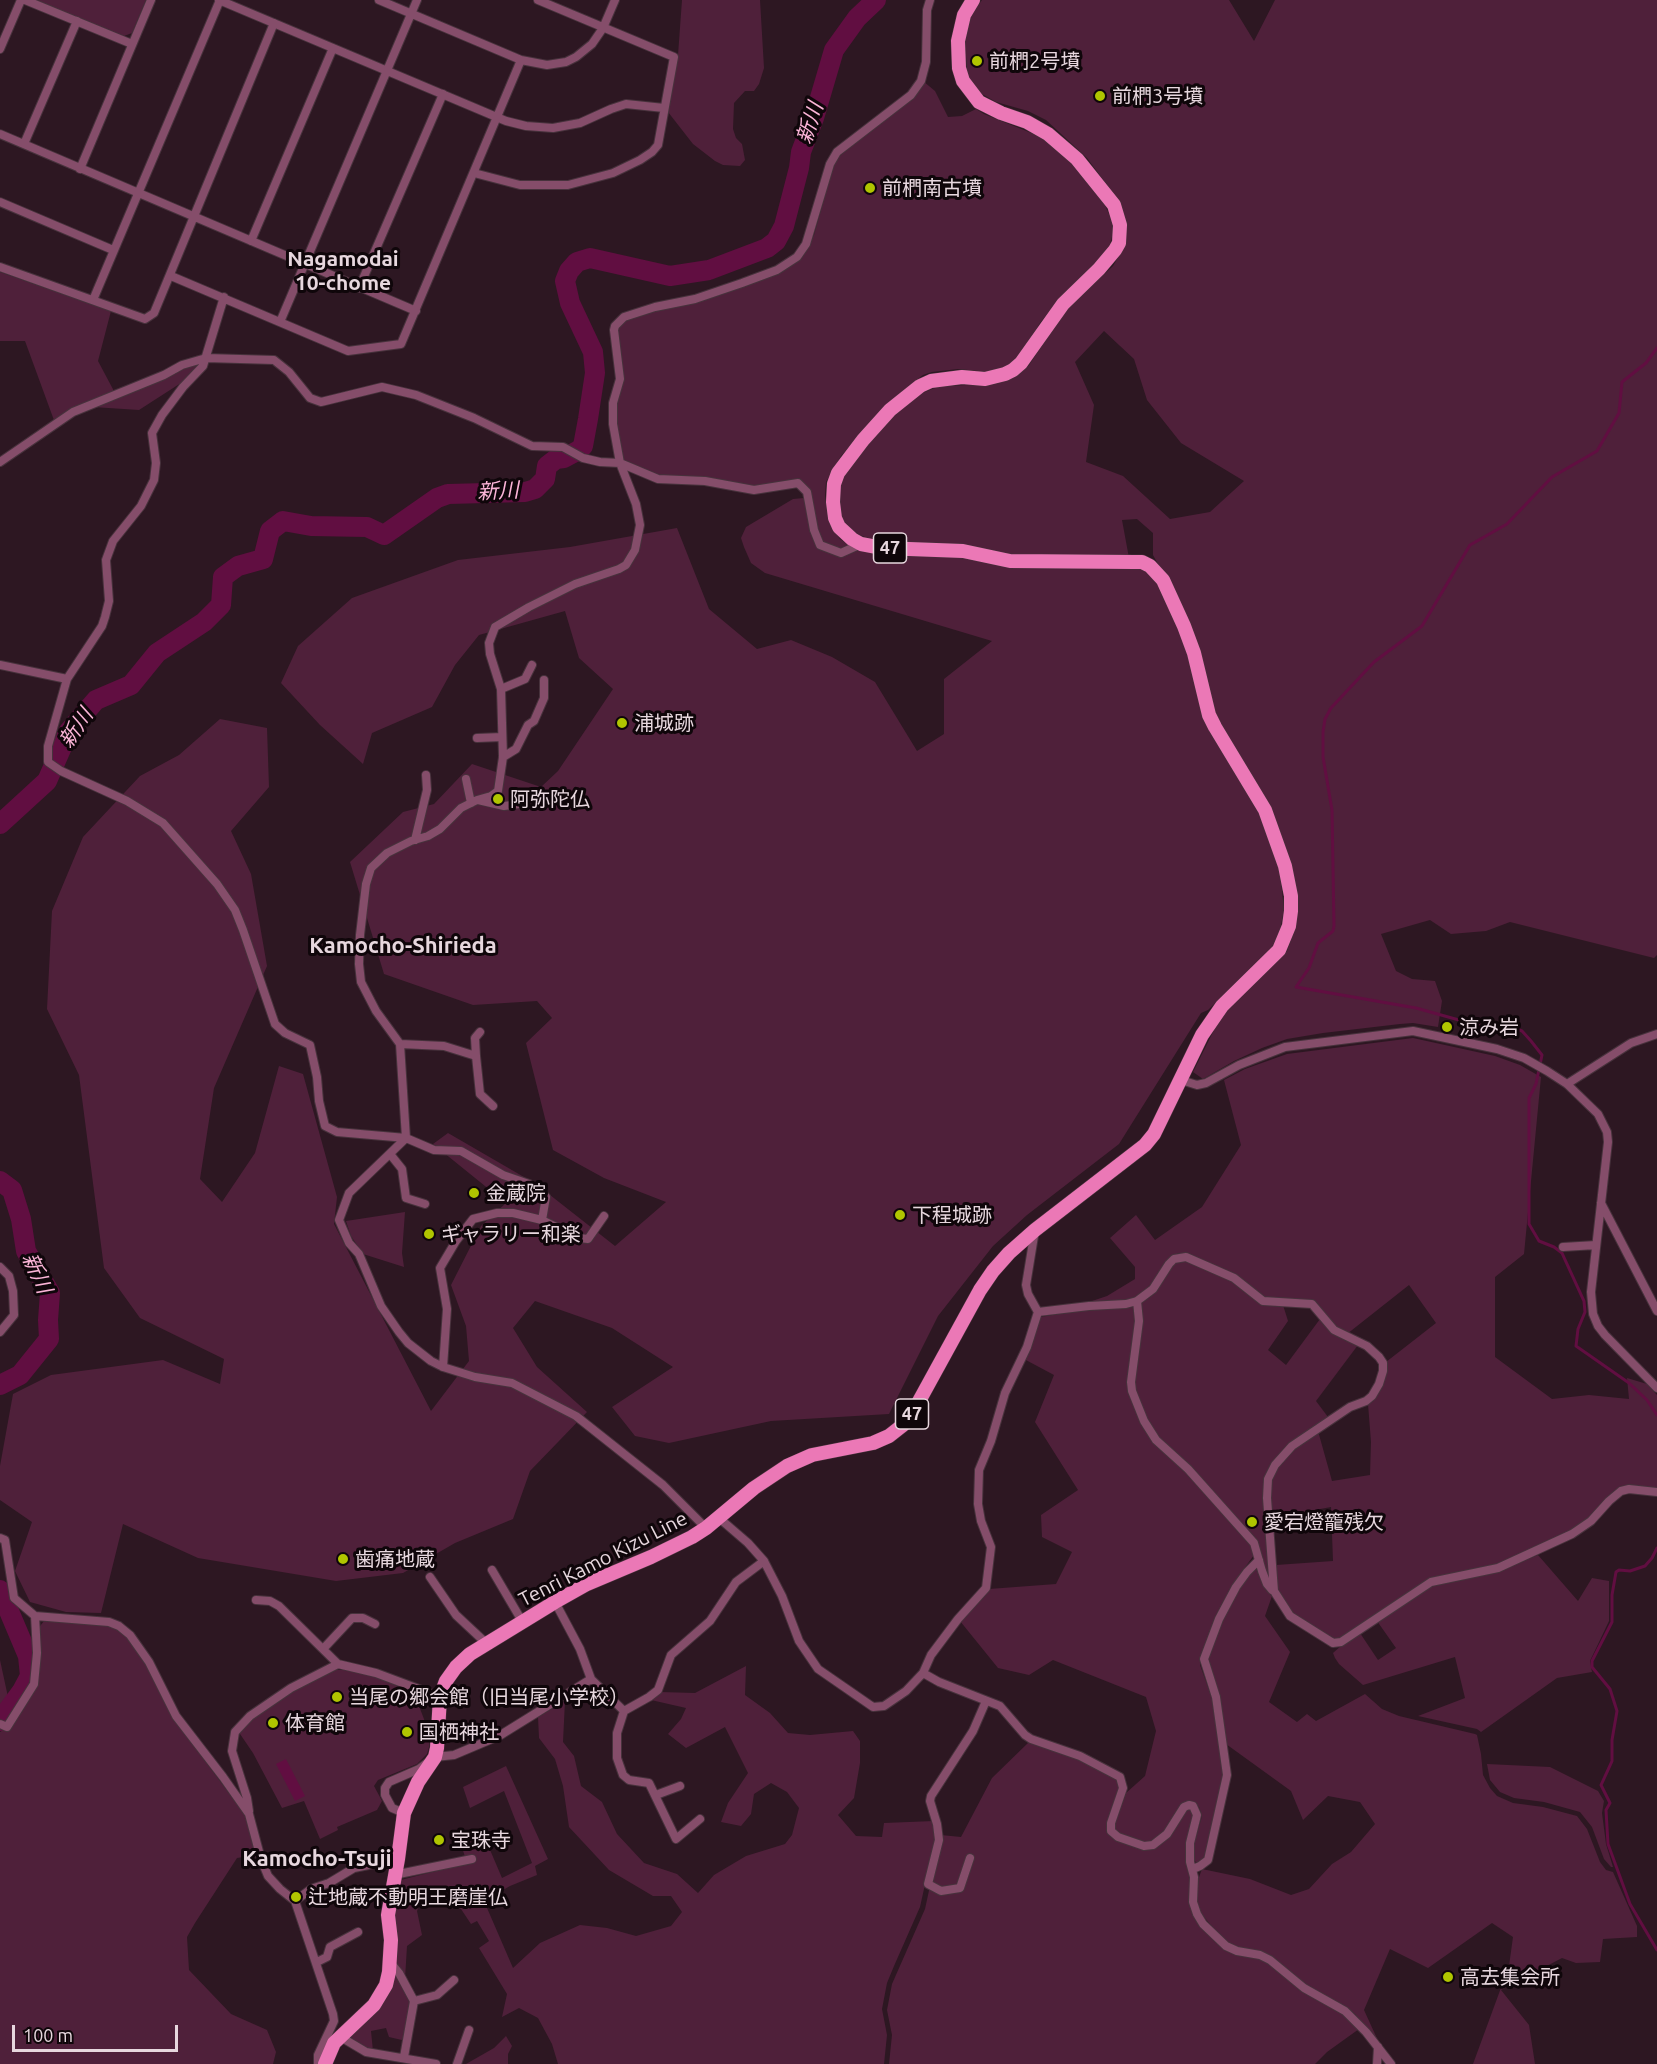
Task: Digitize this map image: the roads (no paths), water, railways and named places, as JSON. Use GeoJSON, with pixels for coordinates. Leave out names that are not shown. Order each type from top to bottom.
{"type":"FeatureCollection","features":[{"type":"Feature","properties":{"kind":"main road","name":"47"},"geometry":{"type":"LineString","coordinates":[[861,544],[839,527],[833,502],[834,484],[838,473],[862,440],[890,410],[913,391],[931,381],[962,377],[985,379],[1012,370],[1021,363],[1063,304],[1099,269],[1119,243],[1120,225],[1114,205],[1077,159],[1041,130],[979,102],[963,81],[959,68],[958,41],[964,15],[973,0]]}},
{"type":"Feature","properties":{"kind":"main road","name":"Tenri Kamo Kizu Line"},"geometry":{"type":"LineString","coordinates":[[325,2064],[339,2036],[374,2005],[390,1972],[391,1940],[388,1915],[404,1813],[418,1782],[435,1757],[440,1697],[446,1681],[456,1667],[486,1643],[555,1602],[607,1575],[678,1545],[706,1528],[754,1488],[787,1466],[812,1455],[873,1443],[888,1437],[903,1425],[917,1406],[980,1290],[1001,1261],[1035,1230],[1145,1145],[1154,1134],[1202,1035],[1221,1006],[1279,950],[1289,926],[1292,911],[1285,866],[1265,810],[1209,715],[1194,653],[1174,602],[1163,580],[1150,566],[1142,562],[1010,561],[963,551],[897,549],[861,544]]}},
{"type":"Feature","properties":{"kind":"street"},"geometry":{"type":"LineString","coordinates":[[0,49],[23,0],[132,44]]}},
{"type":"Feature","properties":{"kind":"street"},"geometry":{"type":"LineString","coordinates":[[80,169],[151,0]]}},
{"type":"Feature","properties":{"kind":"street"},"geometry":{"type":"LineString","coordinates":[[93,300],[220,0],[498,117],[526,126],[554,128],[580,123],[626,104],[664,108]]}},
{"type":"Feature","properties":{"kind":"street"},"geometry":{"type":"LineString","coordinates":[[379,0],[521,60],[547,65],[566,62],[584,51],[603,28],[615,0]]}},
{"type":"Feature","properties":{"kind":"street"},"geometry":{"type":"LineString","coordinates":[[280,322],[417,0]]}},
{"type":"Feature","properties":{"kind":"street"},"geometry":{"type":"LineString","coordinates":[[706,1528],[663,1485],[576,1416],[512,1383],[475,1377],[442,1367],[431,1361],[408,1343],[381,1306],[359,1254],[349,1243],[339,1220],[349,1193],[406,1138],[400,1044],[376,1011],[361,982],[360,935],[366,884],[371,868],[387,853],[428,836],[461,808],[498,791],[503,757],[501,689],[490,654],[489,643],[495,627],[575,584],[619,569],[626,565],[635,550],[640,525],[636,504],[620,463],[613,424],[613,403],[620,379],[615,326],[624,317],[695,299],[751,280],[777,270],[797,257],[806,244],[830,164],[837,152],[903,102],[921,81],[926,62],[927,10],[930,0]]}},
{"type":"Feature","properties":{"kind":"street"},"geometry":{"type":"LineString","coordinates":[[474,173],[505,182],[536,186],[568,185],[598,178],[626,167],[656,148],[674,57],[544,1]]}},
{"type":"Feature","properties":{"kind":"street"},"geometry":{"type":"LineString","coordinates":[[24,144],[77,21]]}},
{"type":"Feature","properties":{"kind":"street"},"geometry":{"type":"LineString","coordinates":[[0,267],[145,319],[154,314],[274,23]]}},
{"type":"Feature","properties":{"kind":"street"},"geometry":{"type":"LineString","coordinates":[[250,241],[333,48]]}},
{"type":"Feature","properties":{"kind":"street"},"geometry":{"type":"LineString","coordinates":[[171,276],[348,351],[401,344],[521,60]]}},
{"type":"Feature","properties":{"kind":"street"},"geometry":{"type":"LineString","coordinates":[[359,288],[443,94]]}},
{"type":"Feature","properties":{"kind":"street"},"geometry":{"type":"LineString","coordinates":[[0,134],[416,312]]}},
{"type":"Feature","properties":{"kind":"street"},"geometry":{"type":"LineString","coordinates":[[0,202],[113,250]]}},
{"type":"Feature","properties":{"kind":"street"},"geometry":{"type":"LineString","coordinates":[[224,297],[203,366],[183,387],[152,432],[156,463],[154,480],[141,506],[113,541],[106,560],[109,602],[105,617],[102,626],[67,679],[48,746],[48,762],[61,771],[127,801],[163,823],[217,884],[235,910],[274,1024],[285,1033],[310,1045],[325,1126],[337,1132],[406,1138],[434,1150],[461,1151],[503,1175],[529,1184],[546,1197],[542,1220]]}},
{"type":"Feature","properties":{"kind":"street"},"geometry":{"type":"LineString","coordinates":[[0,462],[73,412],[164,375],[182,365],[206,358],[274,360],[289,372],[310,398],[321,402],[382,387],[416,395],[474,418],[532,446],[563,447],[583,458],[620,463],[658,479],[705,481],[743,490],[798,483],[807,492],[814,530],[820,544],[841,553],[861,544]]}},
{"type":"Feature","properties":{"kind":"street"},"geometry":{"type":"LineString","coordinates":[[0,665],[67,679]]}},
{"type":"Feature","properties":{"kind":"street"},"geometry":{"type":"LineString","coordinates":[[501,689],[525,679],[532,665]]}},
{"type":"Feature","properties":{"kind":"street"},"geometry":{"type":"LineString","coordinates":[[503,757],[516,749],[528,724],[534,721],[544,698],[543,680]]}},
{"type":"Feature","properties":{"kind":"street"},"geometry":{"type":"LineString","coordinates":[[477,738],[502,737]]}},
{"type":"Feature","properties":{"kind":"street"},"geometry":{"type":"LineString","coordinates":[[415,840],[427,790],[426,775]]}},
{"type":"Feature","properties":{"kind":"street"},"geometry":{"type":"LineString","coordinates":[[466,779],[474,801]]}},
{"type":"Feature","properties":{"kind":"street"},"geometry":{"type":"LineString","coordinates":[[474,801],[504,806],[534,802]]}},
{"type":"Feature","properties":{"kind":"street"},"geometry":{"type":"LineString","coordinates":[[1181,1080],[1197,1085],[1206,1083],[1239,1065],[1285,1047],[1413,1031],[1497,1049],[1524,1058],[1534,1066],[1548,1071],[1567,1084],[1598,1114],[1607,1132],[1608,1142],[1591,1292],[1593,1314],[1598,1326],[1657,1388]]}},
{"type":"Feature","properties":{"kind":"street"},"geometry":{"type":"LineString","coordinates":[[480,1032],[475,1038],[480,1094],[493,1106]]}},
{"type":"Feature","properties":{"kind":"street"},"geometry":{"type":"LineString","coordinates":[[1567,1084],[1630,1043],[1657,1034]]}},
{"type":"Feature","properties":{"kind":"street"},"geometry":{"type":"LineString","coordinates":[[400,1044],[444,1046],[476,1056]]}},
{"type":"Feature","properties":{"kind":"street"},"geometry":{"type":"LineString","coordinates":[[390,1154],[402,1169],[406,1198],[425,1204]]}},
{"type":"Feature","properties":{"kind":"street"},"geometry":{"type":"LineString","coordinates":[[1601,1202],[1657,1311]]}},
{"type":"Feature","properties":{"kind":"street"},"geometry":{"type":"LineString","coordinates":[[442,1367],[447,1309],[440,1268],[473,1218],[513,1212],[542,1220],[579,1238],[588,1239],[604,1216]]}},
{"type":"Feature","properties":{"kind":"street"},"geometry":{"type":"LineString","coordinates":[[718,1518],[748,1543],[764,1561],[782,1596],[799,1641],[807,1655],[825,1676],[866,1704],[877,1708],[899,1697],[923,1673],[932,1655],[958,1619],[986,1588],[991,1547],[981,1521],[978,1504],[979,1470],[991,1441],[1005,1393],[1027,1347],[1038,1312],[1026,1285],[1035,1230]]}},
{"type":"Feature","properties":{"kind":"street"},"geometry":{"type":"LineString","coordinates":[[1563,1247],[1596,1245]]}},
{"type":"Feature","properties":{"kind":"street"},"geometry":{"type":"LineString","coordinates":[[1038,1312],[1137,1301],[1153,1289],[1174,1259],[1186,1257],[1234,1278],[1263,1301],[1312,1304],[1334,1330],[1367,1346],[1383,1363],[1379,1384],[1372,1396],[1350,1407],[1292,1446],[1275,1465],[1268,1479],[1266,1498],[1274,1591]]}},
{"type":"Feature","properties":{"kind":"street"},"geometry":{"type":"LineString","coordinates":[[0,1267],[9,1276],[13,1291],[14,1315],[0,1332]]}},
{"type":"Feature","properties":{"kind":"street"},"geometry":{"type":"LineString","coordinates":[[1137,1301],[1139,1321],[1131,1382],[1132,1391],[1144,1421],[1156,1440],[1188,1469],[1254,1543],[1267,1584],[1290,1616],[1333,1643],[1341,1642],[1431,1582],[1498,1568],[1537,1552],[1583,1527],[1621,1491],[1629,1489],[1655,1491]]}},
{"type":"Feature","properties":{"kind":"street"},"geometry":{"type":"LineString","coordinates":[[0,1538],[5,1540],[14,1598],[35,1616],[109,1622],[119,1626],[130,1635],[150,1662],[176,1716],[249,1814]]}},
{"type":"Feature","properties":{"kind":"street"},"geometry":{"type":"LineString","coordinates":[[1193,1869],[1208,1860],[1227,1775],[1216,1697],[1204,1659],[1219,1619],[1236,1587],[1246,1572],[1259,1560]]}},
{"type":"Feature","properties":{"kind":"street"},"geometry":{"type":"LineString","coordinates":[[700,1819],[676,1839],[649,1783],[629,1780],[623,1775],[617,1758],[617,1733],[624,1711],[657,1690],[671,1655],[710,1621],[736,1582],[764,1561]]}},
{"type":"Feature","properties":{"kind":"street"},"geometry":{"type":"LineString","coordinates":[[492,1570],[522,1621]]}},
{"type":"Feature","properties":{"kind":"street"},"geometry":{"type":"LineString","coordinates":[[430,1577],[456,1615],[486,1643]]}},
{"type":"Feature","properties":{"kind":"street"},"geometry":{"type":"LineString","coordinates":[[256,1600],[270,1601],[279,1606],[338,1664],[385,1676],[440,1697]]}},
{"type":"Feature","properties":{"kind":"street"},"geometry":{"type":"LineString","coordinates":[[555,1602],[580,1649],[591,1679],[624,1711]]}},
{"type":"Feature","properties":{"kind":"street"},"geometry":{"type":"LineString","coordinates":[[4,1726],[34,1684],[37,1653],[35,1616]]}},
{"type":"Feature","properties":{"kind":"street"},"geometry":{"type":"LineString","coordinates":[[324,1648],[352,1618],[363,1618],[375,1624]]}},
{"type":"Feature","properties":{"kind":"street"},"geometry":{"type":"LineString","coordinates":[[318,2064],[318,2055],[334,2020],[333,2014],[295,1901],[268,1876],[261,1859],[249,1814],[248,1798],[232,1751],[235,1732],[250,1716],[291,1688],[338,1664]]}},
{"type":"Feature","properties":{"kind":"street"},"geometry":{"type":"LineString","coordinates":[[923,1673],[1005,1710],[1031,1739],[1080,1756],[1120,1777],[1123,1788],[1111,1823],[1111,1831],[1118,1837],[1144,1846],[1153,1845],[1167,1834],[1184,1807],[1193,1806],[1197,1815],[1190,1843],[1190,1862],[1193,1869],[1192,1888],[1194,1908],[1203,1923],[1217,1938],[1237,1951],[1260,1955],[1270,1960],[1304,1988],[1352,2016],[1391,2064]]}},
{"type":"Feature","properties":{"kind":"street"},"geometry":{"type":"LineString","coordinates":[[404,1813],[392,1808],[385,1795],[385,1788],[389,1782],[419,1769],[435,1757],[454,1755],[493,1738],[549,1707],[591,1679]]}},
{"type":"Feature","properties":{"kind":"street"},"geometry":{"type":"LineString","coordinates":[[970,1858],[960,1888],[941,1891],[928,1884],[939,1840],[930,1801],[931,1796],[973,1731],[986,1701]]}},
{"type":"Feature","properties":{"kind":"street"},"geometry":{"type":"LineString","coordinates":[[656,1795],[680,1786]]}},
{"type":"Feature","properties":{"kind":"street"},"geometry":{"type":"LineString","coordinates":[[295,1901],[311,1889],[329,1883],[354,1868],[398,1859]]}},
{"type":"Feature","properties":{"kind":"street"},"geometry":{"type":"LineString","coordinates":[[394,1875],[472,1859]]}},
{"type":"Feature","properties":{"kind":"street"},"geometry":{"type":"LineString","coordinates":[[317,1962],[327,1957],[330,1947],[358,1932]]}},
{"type":"Feature","properties":{"kind":"street"},"geometry":{"type":"LineString","coordinates":[[390,1961],[414,2001],[404,2057]]}},
{"type":"Feature","properties":{"kind":"street"},"geometry":{"type":"LineString","coordinates":[[414,2001],[437,1995],[454,1980]]}},
{"type":"Feature","properties":{"kind":"street"},"geometry":{"type":"LineString","coordinates":[[457,2064],[469,2030]]}},
{"type":"Feature","properties":{"kind":"street"},"geometry":{"type":"LineString","coordinates":[[339,2036],[366,2052],[436,2064]]}},
{"type":"Feature","properties":{"kind":"street"},"geometry":{"type":"LineString","coordinates":[[1377,2064],[1378,2046]]}},
{"type":"Feature","properties":{"kind":"waterway","name":"新川"},"geometry":{"type":"LineString","coordinates":[[0,824],[47,781],[69,731],[96,700],[131,685],[157,653],[204,622],[221,605],[223,577],[238,566],[263,559],[270,531],[283,521],[311,526],[367,527],[384,535],[437,498],[448,494],[525,492],[535,489],[545,479],[547,466],[556,459],[564,458],[579,450],[583,446],[595,373],[593,352],[570,303],[565,281],[569,271],[577,262],[590,258],[670,276],[709,270],[767,248],[776,241],[784,226],[801,152],[814,118],[834,50],[857,18],[876,0]]}},
{"type":"Feature","properties":{"kind":"waterway"},"geometry":{"type":"LineString","coordinates":[[1657,348],[1646,363],[1622,382],[1619,413],[1597,451],[1552,477],[1507,524],[1470,545],[1422,626],[1374,662],[1331,708],[1325,719],[1323,757],[1332,810],[1334,926],[1333,931],[1318,943],[1309,968],[1296,987],[1416,1008],[1484,1027],[1503,1030],[1517,1029],[1531,1041],[1542,1055],[1536,1084],[1529,1098],[1529,1224],[1539,1241],[1562,1253],[1584,1301],[1585,1312],[1578,1329],[1576,1346],[1629,1383],[1647,1400],[1657,1415]]}},
{"type":"Feature","properties":{"kind":"waterway","name":"新川"},"geometry":{"type":"LineString","coordinates":[[0,1181],[12,1190],[21,1219],[26,1251],[50,1293],[49,1339],[20,1375],[0,1385]]}},
{"type":"Feature","properties":{"kind":"waterway"},"geometry":{"type":"LineString","coordinates":[[1657,1548],[1645,1566],[1630,1571],[1616,1572],[1612,1595],[1612,1622],[1592,1661],[1592,1667],[1610,1689],[1617,1711],[1612,1740],[1612,1761],[1601,1785],[1610,1803],[1606,1810],[1608,1844],[1630,1904],[1657,1950]]}},
{"type":"Feature","properties":{"kind":"waterway","name":"新川"},"geometry":{"type":"LineString","coordinates":[[0,1590],[28,1656],[30,1676],[0,1721]]}},
{"type":"Feature","properties":{"kind":"place","name":"前椚2号墳"},"geometry":{"type":"Point","coordinates":[977,61]}},
{"type":"Feature","properties":{"kind":"place","name":"前椚3号墳"},"geometry":{"type":"Point","coordinates":[1100,96]}},
{"type":"Feature","properties":{"kind":"place","name":"前椚南古墳"},"geometry":{"type":"Point","coordinates":[870,188]}},
{"type":"Feature","properties":{"kind":"place","name":"浦城跡"},"geometry":{"type":"Point","coordinates":[622,723]}},
{"type":"Feature","properties":{"kind":"place","name":"阿弥陀仏"},"geometry":{"type":"Point","coordinates":[498,799]}},
{"type":"Feature","properties":{"kind":"place","name":"涼み岩"},"geometry":{"type":"Point","coordinates":[1447,1027]}},
{"type":"Feature","properties":{"kind":"place","name":"金蔵院"},"geometry":{"type":"Point","coordinates":[474,1193]}},
{"type":"Feature","properties":{"kind":"place","name":"下程城跡"},"geometry":{"type":"Point","coordinates":[900,1215]}},
{"type":"Feature","properties":{"kind":"place","name":"ギャラリー和楽"},"geometry":{"type":"Point","coordinates":[429,1234]}},
{"type":"Feature","properties":{"kind":"place","name":"愛宕燈籠残欠"},"geometry":{"type":"Point","coordinates":[1252,1522]}},
{"type":"Feature","properties":{"kind":"place","name":"歯痛地蔵"},"geometry":{"type":"Point","coordinates":[343,1559]}},
{"type":"Feature","properties":{"kind":"place","name":"当尾の郷会館（旧当尾小学校）"},"geometry":{"type":"Point","coordinates":[337,1697]}},
{"type":"Feature","properties":{"kind":"place","name":"体育館"},"geometry":{"type":"Point","coordinates":[273,1723]}},
{"type":"Feature","properties":{"kind":"place","name":"国栖神社"},"geometry":{"type":"Point","coordinates":[407,1732]}},
{"type":"Feature","properties":{"kind":"place","name":"宝珠寺"},"geometry":{"type":"Point","coordinates":[439,1840]}},
{"type":"Feature","properties":{"kind":"place","name":"辻地蔵不動明王磨崖仏"},"geometry":{"type":"Point","coordinates":[296,1897]}},
{"type":"Feature","properties":{"kind":"place","name":"高去集会所"},"geometry":{"type":"Point","coordinates":[1448,1977]}},
{"type":"Feature","properties":{"kind":"district","name":"Nagamodai 10-chome"},"geometry":{"type":"Point","coordinates":[343,271]}},
{"type":"Feature","properties":{"kind":"district","name":"Kamocho-Shirieda"},"geometry":{"type":"Point","coordinates":[403,946]}},
{"type":"Feature","properties":{"kind":"district","name":"Kamocho-Tsuji"},"geometry":{"type":"Point","coordinates":[317,1859]}}]}
